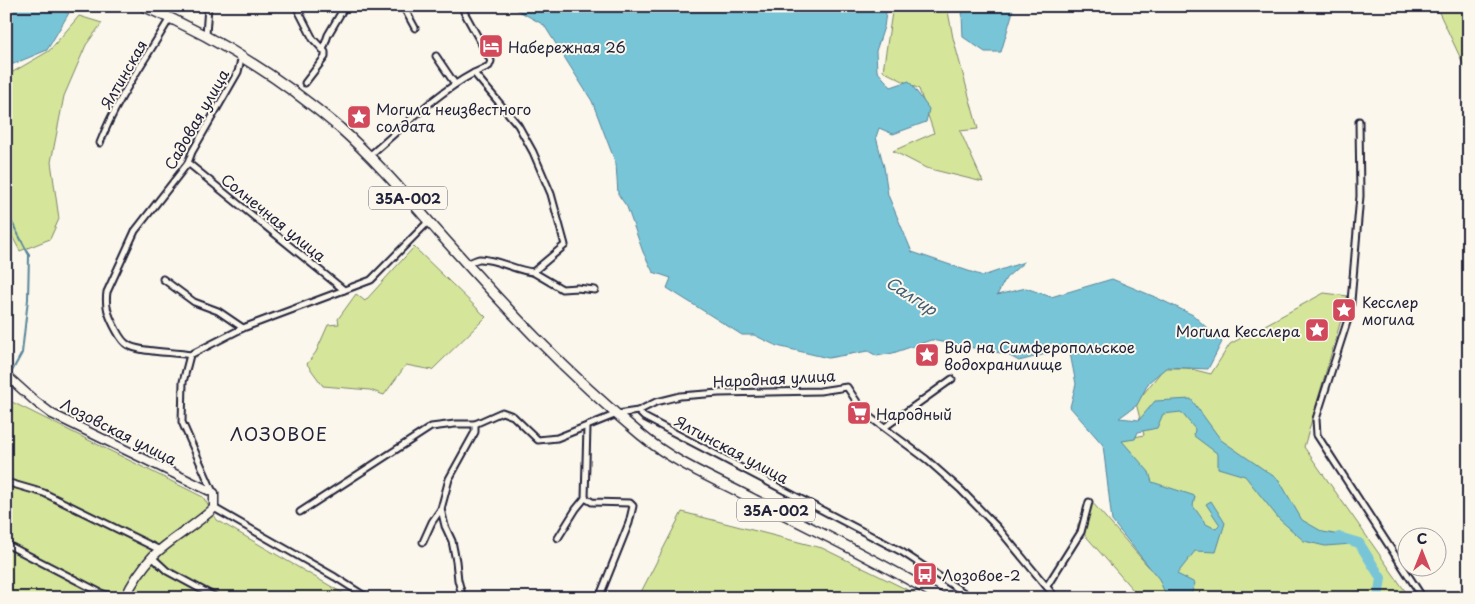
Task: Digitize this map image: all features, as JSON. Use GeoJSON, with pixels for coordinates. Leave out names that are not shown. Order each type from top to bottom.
{"type":"FeatureCollection","features":[{"type":"Feature","properties":{"kind":"main road","name":"35А-002"},"geometry":{"type":"LineString","coordinates":[[143,6],[206,35],[242,56],[339,128],[369,156],[567,370],[642,436],[685,464],[885,565],[941,598]]}},
{"type":"Feature","properties":{"kind":"main road","name":"Лозовская улица"},"geometry":{"type":"LineString","coordinates":[[6,375],[52,414],[214,493]]}},
{"type":"Feature","properties":{"kind":"main road"},"geometry":{"type":"LineString","coordinates":[[126,598],[132,583],[152,557],[214,508],[214,493]]}},
{"type":"Feature","properties":{"kind":"street"},"geometry":{"type":"LineString","coordinates":[[206,35],[208,6]]}},
{"type":"Feature","properties":{"kind":"street"},"geometry":{"type":"LineString","coordinates":[[296,6],[313,40],[325,52],[325,57],[305,83]]}},
{"type":"Feature","properties":{"kind":"street"},"geometry":{"type":"LineString","coordinates":[[323,50],[328,35],[345,6]]}},
{"type":"Feature","properties":{"kind":"street"},"geometry":{"type":"LineString","coordinates":[[403,6],[415,28]]}},
{"type":"Feature","properties":{"kind":"street"},"geometry":{"type":"LineString","coordinates":[[369,156],[418,113],[455,84],[489,66],[491,61],[464,12]]}},
{"type":"Feature","properties":{"kind":"street","name":"Ялтинская"},"geometry":{"type":"LineString","coordinates":[[100,143],[126,89],[170,18]]}},
{"type":"Feature","properties":{"kind":"street","name":"Садовая улица"},"geometry":{"type":"LineString","coordinates":[[190,355],[137,349],[127,345],[109,316],[106,300],[136,231],[188,163],[238,72],[242,56]]}},
{"type":"Feature","properties":{"kind":"street"},"geometry":{"type":"LineString","coordinates":[[436,56],[455,84]]}},
{"type":"Feature","properties":{"kind":"street"},"geometry":{"type":"LineString","coordinates":[[474,74],[518,125],[533,152],[551,194],[565,245],[533,272]]}},
{"type":"Feature","properties":{"kind":"street"},"geometry":{"type":"LineString","coordinates":[[1359,121],[1360,196],[1350,313],[1316,418],[1317,435],[1423,598]]}},
{"type":"Feature","properties":{"kind":"street","name":"Солнечная улица"},"geometry":{"type":"LineString","coordinates":[[188,163],[344,290]]}},
{"type":"Feature","properties":{"kind":"street"},"geometry":{"type":"LineString","coordinates":[[214,493],[182,422],[183,382],[190,355],[243,328],[371,280],[429,220]]}},
{"type":"Feature","properties":{"kind":"street"},"geometry":{"type":"LineString","coordinates":[[467,264],[479,259],[500,263],[522,272],[533,272],[562,289],[595,290]]}},
{"type":"Feature","properties":{"kind":"street"},"geometry":{"type":"LineString","coordinates":[[163,279],[194,302],[218,311],[243,328]]}},
{"type":"Feature","properties":{"kind":"street"},"geometry":{"type":"LineString","coordinates":[[885,427],[952,379]]}},
{"type":"Feature","properties":{"kind":"street","name":"Народная улица"},"geometry":{"type":"LineString","coordinates":[[475,424],[502,412],[508,413],[538,440],[557,438],[617,414],[638,411],[656,402],[680,396],[719,393],[820,391],[847,387],[859,405],[871,418],[885,427],[961,490],[998,528],[1056,598]]}},
{"type":"Feature","properties":{"kind":"street","name":"Ялтинская улица"},"geometry":{"type":"LineString","coordinates":[[638,411],[644,418],[902,552],[972,598]]}},
{"type":"Feature","properties":{"kind":"street"},"geometry":{"type":"LineString","coordinates":[[300,512],[431,427],[475,424],[475,432],[449,479],[441,508],[423,542]]}},
{"type":"Feature","properties":{"kind":"street"},"geometry":{"type":"LineString","coordinates":[[558,538],[585,498],[587,427]]}},
{"type":"Feature","properties":{"kind":"street"},"geometry":{"type":"LineString","coordinates":[[6,482],[44,493],[161,550]]}},
{"type":"Feature","properties":{"kind":"street"},"geometry":{"type":"LineString","coordinates":[[585,498],[592,502],[630,503],[633,506],[599,598]]}},
{"type":"Feature","properties":{"kind":"street"},"geometry":{"type":"LineString","coordinates":[[1047,586],[1081,532],[1089,502]]}},
{"type":"Feature","properties":{"kind":"street"},"geometry":{"type":"LineString","coordinates":[[214,508],[368,598]]}},
{"type":"Feature","properties":{"kind":"street"},"geometry":{"type":"LineString","coordinates":[[441,508],[444,526],[452,541],[463,598]]}},
{"type":"Feature","properties":{"kind":"street"},"geometry":{"type":"LineString","coordinates":[[6,544],[101,593],[117,598]]}},
{"type":"Feature","properties":{"kind":"street"},"geometry":{"type":"LineString","coordinates":[[152,557],[167,571],[217,598]]}},
{"type":"Feature","properties":{"kind":"green space"},"geometry":{"type":"Polygon","coordinates":[[[893,6],[947,6],[953,38],[978,129],[960,131],[983,182],[926,168],[893,151],[934,133],[919,89],[883,71],[893,6]]]}},
{"type":"Feature","properties":{"kind":"green space"},"geometry":{"type":"Polygon","coordinates":[[[1436,6],[1469,6],[1469,76],[1436,6]]]}},
{"type":"Feature","properties":{"kind":"green space"},"geometry":{"type":"Polygon","coordinates":[[[79,16],[102,23],[86,45],[64,96],[51,162],[59,219],[50,239],[20,251],[6,225],[6,76],[49,51],[79,16]]]}},
{"type":"Feature","properties":{"kind":"green space"},"geometry":{"type":"Polygon","coordinates":[[[414,247],[486,317],[432,370],[406,365],[384,395],[370,390],[323,386],[307,364],[316,352],[328,325],[339,324],[338,319],[356,294],[365,301],[414,247]]]}},
{"type":"Feature","properties":{"kind":"green space"},"geometry":{"type":"Polygon","coordinates":[[[1324,293],[1348,296],[1304,447],[1410,598],[1140,598],[1077,526],[1091,501],[1155,574],[1116,441],[1144,435],[1136,403],[1164,368],[1187,368],[1211,374],[1230,344],[1324,293]]]}},
{"type":"Feature","properties":{"kind":"green space"},"geometry":{"type":"Polygon","coordinates":[[[8,400],[203,497],[217,520],[351,598],[6,598],[8,400]]]}},
{"type":"Feature","properties":{"kind":"green space"},"geometry":{"type":"Polygon","coordinates":[[[682,512],[822,548],[924,598],[638,598],[682,512]]]}},
{"type":"Feature","properties":{"kind":"water"},"geometry":{"type":"Polygon","coordinates":[[[6,6],[42,6],[69,13],[47,50],[6,67],[6,6]]]}},
{"type":"Feature","properties":{"kind":"water"},"geometry":{"type":"Polygon","coordinates":[[[510,6],[887,6],[884,27],[876,51],[877,71],[891,87],[909,81],[929,109],[926,122],[893,134],[879,128],[876,137],[884,167],[888,195],[912,252],[983,276],[1024,262],[1006,278],[997,295],[1026,288],[1051,297],[1112,279],[1193,315],[1222,342],[1208,369],[1167,367],[1149,382],[1137,405],[1119,418],[1139,420],[1155,401],[1191,399],[1221,440],[1279,480],[1302,520],[1323,532],[1351,537],[1352,544],[1325,546],[1304,541],[1279,519],[1245,476],[1218,468],[1218,454],[1194,436],[1195,429],[1181,412],[1163,414],[1157,428],[1138,432],[1135,439],[1122,441],[1149,472],[1152,482],[1195,496],[1193,506],[1206,524],[1216,529],[1220,525],[1206,504],[1211,501],[1225,523],[1216,552],[1195,551],[1177,574],[1195,583],[1190,598],[1167,598],[1159,579],[1112,521],[1103,445],[1070,407],[1076,384],[1069,348],[1019,361],[1006,354],[931,340],[893,353],[877,356],[868,351],[828,358],[777,346],[754,335],[742,335],[667,288],[671,278],[653,272],[643,252],[627,207],[618,194],[616,164],[592,101],[544,25],[510,6]]]}},
{"type":"Feature","properties":{"kind":"water"},"geometry":{"type":"Polygon","coordinates":[[[964,6],[1010,6],[1013,11],[1001,52],[985,52],[963,37],[962,15],[964,6]]]}},
{"type":"Feature","properties":{"kind":"waterway"},"geometry":{"type":"LineString","coordinates":[[6,211],[29,255],[28,299],[22,353],[11,373]]}},
{"type":"Feature","properties":{"kind":"waterway","name":"Салгир"},"geometry":{"type":"LineString","coordinates":[[1339,537],[1359,543],[1381,578],[1378,598]]}},
{"type":"Feature","properties":{"kind":"place","name":"Набережная 26"},"geometry":{"type":"Point","coordinates":[491,46]}},
{"type":"Feature","properties":{"kind":"place","name":"Могила неизвестного солдата"},"geometry":{"type":"Point","coordinates":[359,117]}},
{"type":"Feature","properties":{"kind":"place","name":"Кесслер могила"},"geometry":{"type":"Point","coordinates":[1344,310]}},
{"type":"Feature","properties":{"kind":"place","name":"Могила Кесслера"},"geometry":{"type":"Point","coordinates":[1317,330]}},
{"type":"Feature","properties":{"kind":"place","name":"Вид на Симферопольское водохранилище"},"geometry":{"type":"Point","coordinates":[927,355]}},
{"type":"Feature","properties":{"kind":"place","name":"Народный"},"geometry":{"type":"Point","coordinates":[859,413]}},
{"type":"Feature","properties":{"kind":"place","name":"Лозовое-2"},"geometry":{"type":"Point","coordinates":[925,574]}},
{"type":"Feature","properties":{"kind":"district","name":"ЛОЗОВОЕ"},"geometry":{"type":"Point","coordinates":[279,433]}}]}
